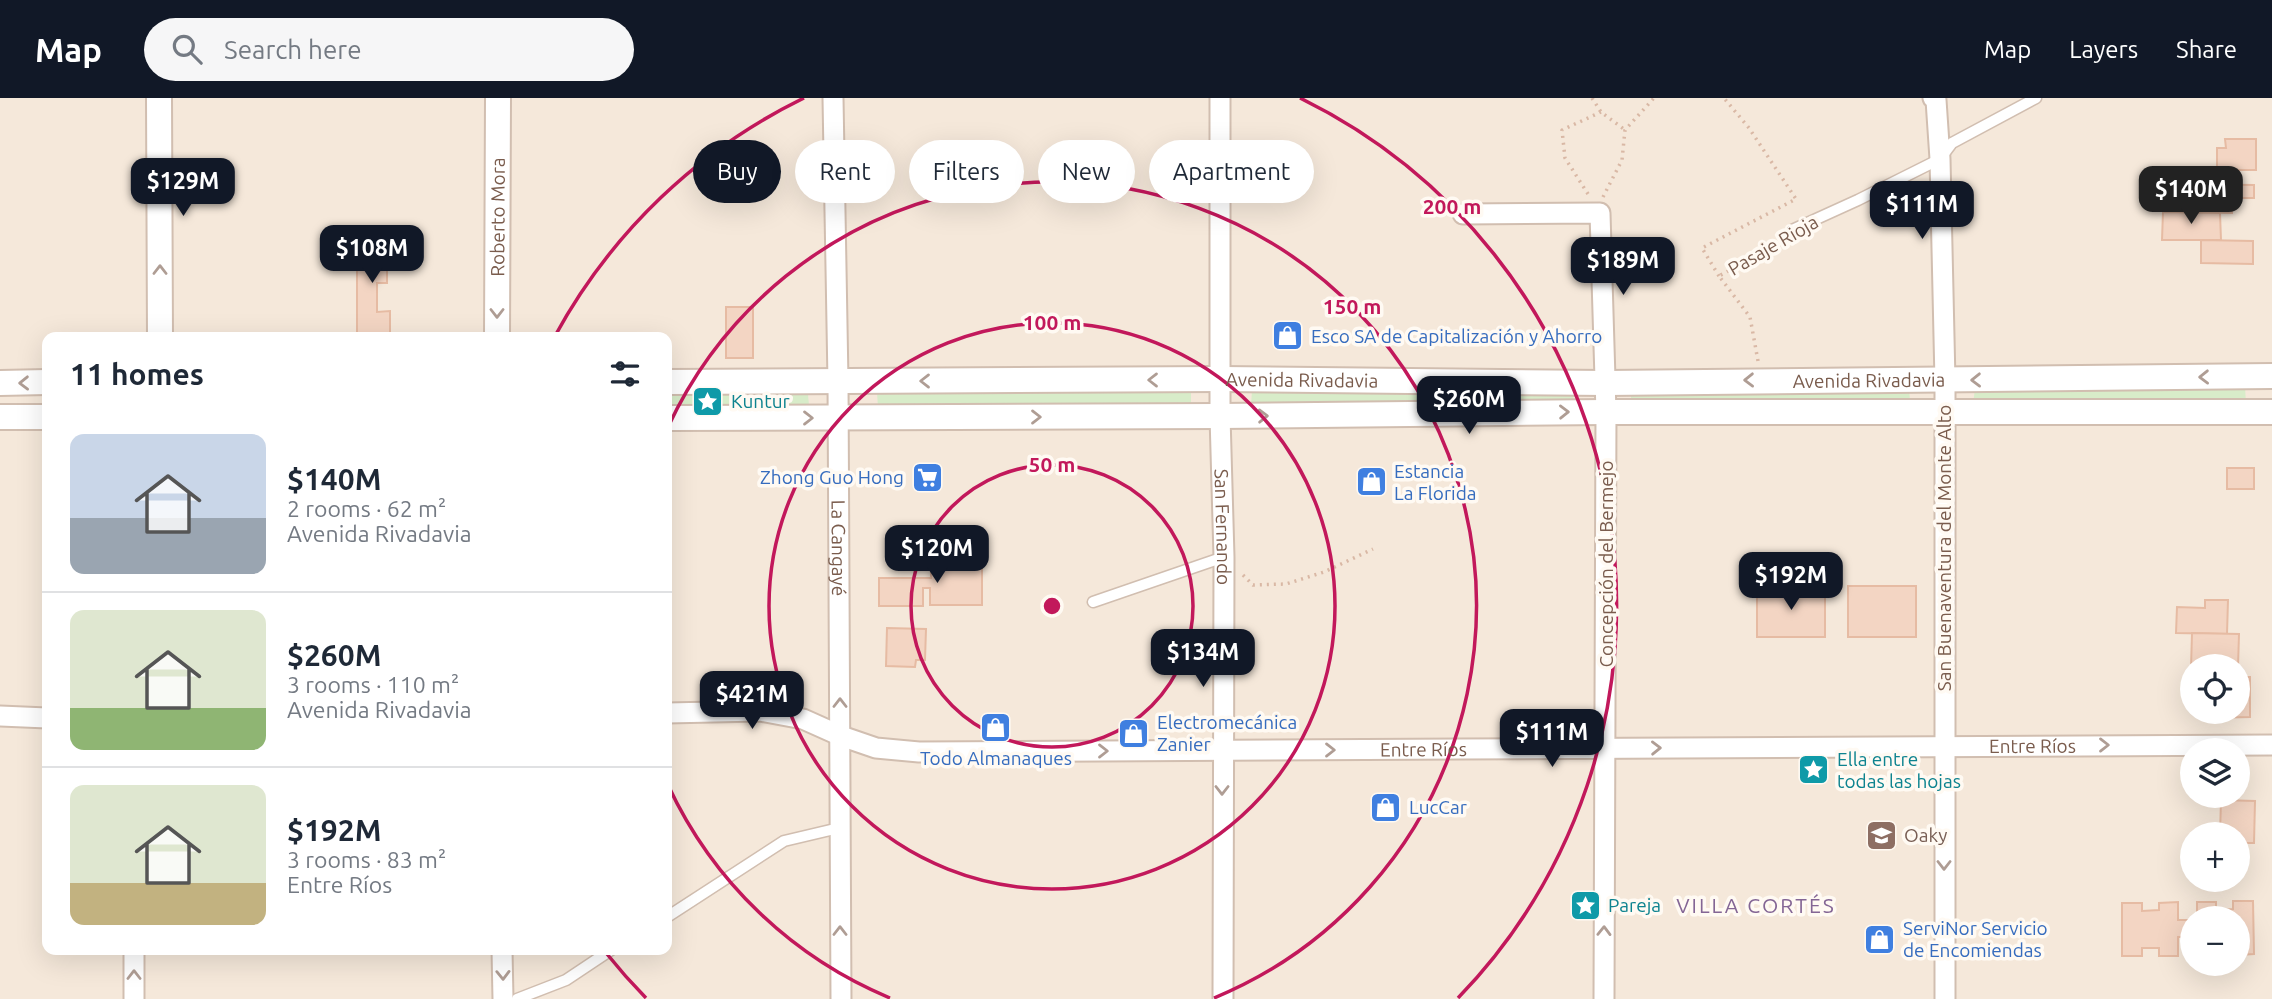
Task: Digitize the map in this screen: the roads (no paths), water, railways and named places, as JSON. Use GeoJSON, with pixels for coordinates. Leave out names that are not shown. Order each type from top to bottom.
{"type":"FeatureCollection","features":[{"type":"Feature","properties":{"kind":"street"},"geometry":{"type":"LineString","coordinates":[[159,98],[160,332]]}},
{"type":"Feature","properties":{"kind":"street","name":"Roberto Mora"},"geometry":{"type":"LineString","coordinates":[[497,332],[498,98]]}},
{"type":"Feature","properties":{"kind":"street","name":"La Cangayé"},"geometry":{"type":"LineString","coordinates":[[833,98],[838,382],[841,999]]}},
{"type":"Feature","properties":{"kind":"street","name":"San Fernando"},"geometry":{"type":"LineString","coordinates":[[1220,98],[1220,416],[1224,557],[1223,999]]}},
{"type":"Feature","properties":{"kind":"street","name":"San Buenaventura del Monte Alto"},"geometry":{"type":"LineString","coordinates":[[1933,98],[1936,100],[1940,159],[1945,381],[1945,999]]}},
{"type":"Feature","properties":{"kind":"street","name":"Concepción del Bermejo"},"geometry":{"type":"LineString","coordinates":[[1463,214],[1600,213],[1606,383],[1604,999]]}},
{"type":"Feature","properties":{"kind":"street","name":"Avenida Rivadavia"},"geometry":{"type":"LineString","coordinates":[[672,382],[1221,379],[1606,383],[2272,376]]}},
{"type":"Feature","properties":{"kind":"street"},"geometry":{"type":"LineString","coordinates":[[0,383],[42,382]]}},
{"type":"Feature","properties":{"kind":"street","name":"Avenida Rivadavia"},"geometry":{"type":"LineString","coordinates":[[672,418],[1606,412],[2272,412]]}},
{"type":"Feature","properties":{"kind":"street"},"geometry":{"type":"LineString","coordinates":[[0,417],[42,417]]}},
{"type":"Feature","properties":{"kind":"street","name":"Entre Ríos"},"geometry":{"type":"LineString","coordinates":[[672,713],[760,711],[803,719],[876,748],[919,752],[1606,749],[1944,744],[2272,745]]}},
{"type":"Feature","properties":{"kind":"street"},"geometry":{"type":"LineString","coordinates":[[0,716],[42,718]]}},
{"type":"Feature","properties":{"kind":"street"},"geometry":{"type":"LineString","coordinates":[[134,955],[134,999]]}},
{"type":"Feature","properties":{"kind":"street"},"geometry":{"type":"LineString","coordinates":[[502,955],[503,999]]}},
{"type":"Feature","properties":{"kind":"lane","name":"Pasaje Rioja"},"geometry":{"type":"LineString","coordinates":[[1792,230],[1940,159],[1952,143],[2036,98]]}},
{"type":"Feature","properties":{"kind":"lane"},"geometry":{"type":"LineString","coordinates":[[1093,602],[1224,557]]}},
{"type":"Feature","properties":{"kind":"lane"},"geometry":{"type":"LineString","coordinates":[[672,914],[784,841],[839,828]]}},
{"type":"Feature","properties":{"kind":"lane"},"geometry":{"type":"LineString","coordinates":[[517,999],[566,980],[604,955]]}},
{"type":"Feature","properties":{"kind":"place","name":"Esco SA de Capitalización y Ahorro"},"geometry":{"type":"Point","coordinates":[1288,336]}},
{"type":"Feature","properties":{"kind":"place","name":"Kuntur"},"geometry":{"type":"Point","coordinates":[708,401]}},
{"type":"Feature","properties":{"kind":"place","name":"Zhong Guo Hong"},"geometry":{"type":"Point","coordinates":[927,477]}},
{"type":"Feature","properties":{"kind":"place","name":"Estancia La Florida"},"geometry":{"type":"Point","coordinates":[1371,482]}},
{"type":"Feature","properties":{"kind":"place","name":"Todo Almanaques"},"geometry":{"type":"Point","coordinates":[996,727]}},
{"type":"Feature","properties":{"kind":"place","name":"Electromecánica Zanier"},"geometry":{"type":"Point","coordinates":[1134,733]}},
{"type":"Feature","properties":{"kind":"place","name":"Ella entre todas las hojas"},"geometry":{"type":"Point","coordinates":[1814,770]}},
{"type":"Feature","properties":{"kind":"place","name":"LucCar"},"geometry":{"type":"Point","coordinates":[1386,807]}},
{"type":"Feature","properties":{"kind":"place","name":"Oaky"},"geometry":{"type":"Point","coordinates":[1881,835]}},
{"type":"Feature","properties":{"kind":"place","name":"Pareja"},"geometry":{"type":"Point","coordinates":[1585,905]}},
{"type":"Feature","properties":{"kind":"place","name":"ServiNor Servicio de Encomiendas"},"geometry":{"type":"Point","coordinates":[1880,939]}},
{"type":"Feature","properties":{"kind":"district","name":"VILLA CORTÉS"},"geometry":{"type":"Point","coordinates":[1756,905]}}]}
